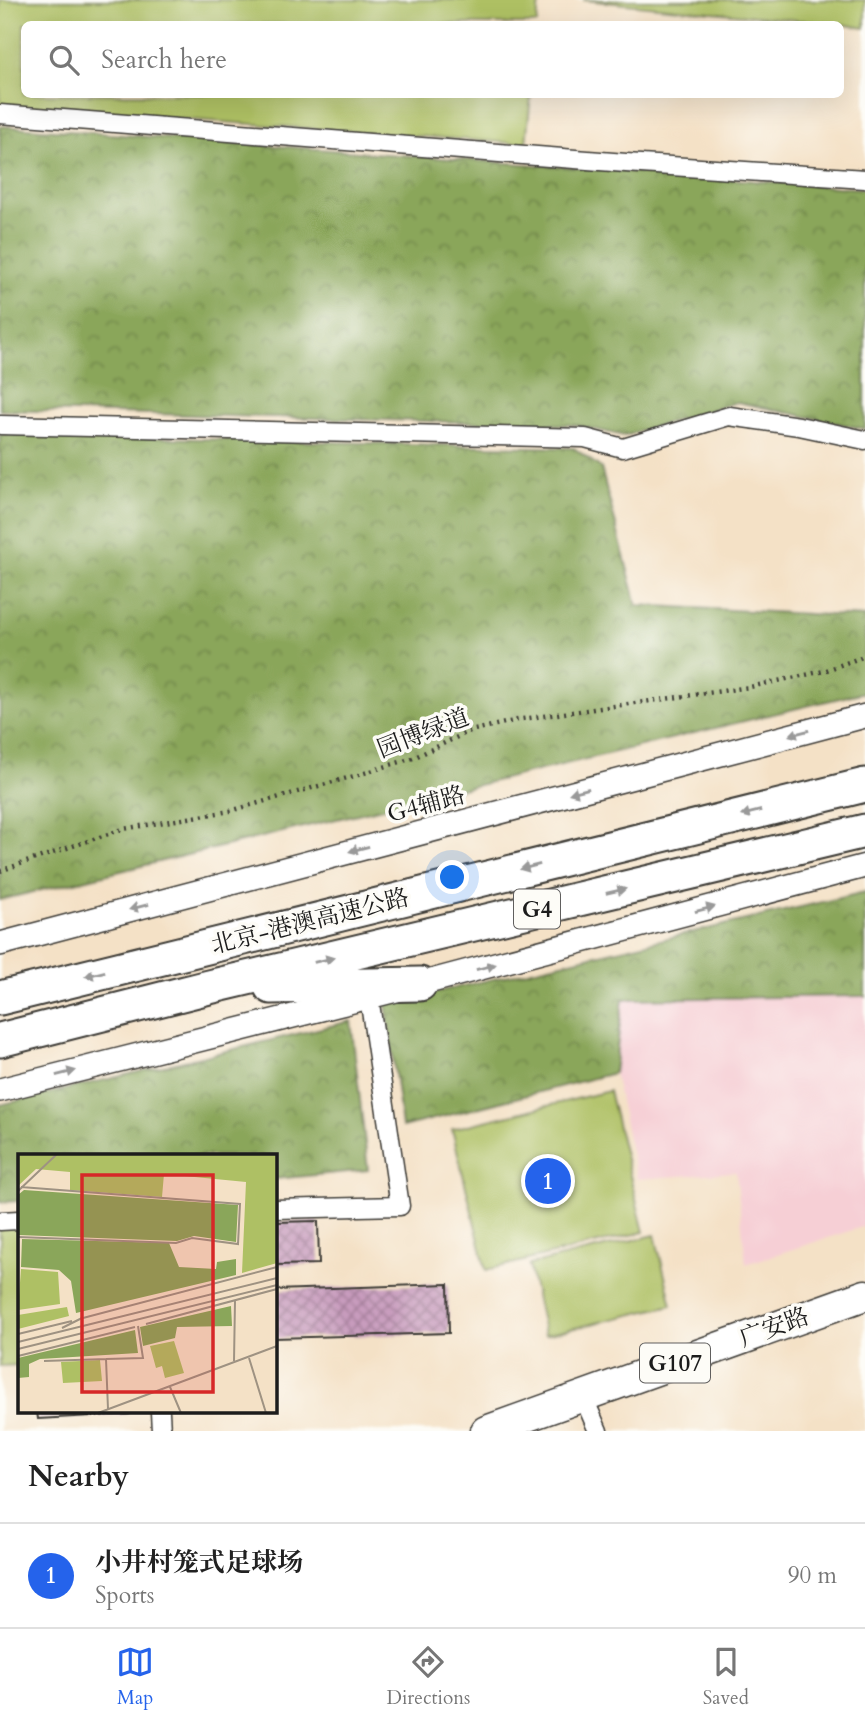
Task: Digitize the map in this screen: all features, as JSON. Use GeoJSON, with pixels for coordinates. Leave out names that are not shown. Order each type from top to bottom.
{"type":"FeatureCollection","features":[{"type":"Feature","properties":{"kind":"highway","name":"北京-港澳高速公路"},"geometry":{"type":"LineString","coordinates":[[0,998],[865,785]]}},
{"type":"Feature","properties":{"kind":"highway","name":"北京-港澳高速公路"},"geometry":{"type":"LineString","coordinates":[[0,1040],[865,831]]}},
{"type":"Feature","properties":{"kind":"highway"},"geometry":{"type":"LineString","coordinates":[[209,988],[420,984]]}},
{"type":"Feature","properties":{"kind":"highway","name":"广安路"},"geometry":{"type":"LineString","coordinates":[[486,1431],[865,1295]]}},
{"type":"Feature","properties":{"kind":"street"},"geometry":{"type":"LineString","coordinates":[[0,114],[865,179]]}},
{"type":"Feature","properties":{"kind":"street"},"geometry":{"type":"LineString","coordinates":[[0,425],[584,438],[622,448],[729,416],[799,426],[865,440]]}},
{"type":"Feature","properties":{"kind":"street","name":"G4辅路"},"geometry":{"type":"LineString","coordinates":[[0,944],[865,716]]}},
{"type":"Feature","properties":{"kind":"street"},"geometry":{"type":"LineString","coordinates":[[0,1090],[420,984],[865,866]]}},
{"type":"Feature","properties":{"kind":"street"},"geometry":{"type":"LineString","coordinates":[[276,1209],[400,1206],[369,997]]}},
{"type":"Feature","properties":{"kind":"street"},"geometry":{"type":"LineString","coordinates":[[0,1221],[18,1220]]}},
{"type":"Feature","properties":{"kind":"street"},"geometry":{"type":"LineString","coordinates":[[583,1396],[598,1431]]}},
{"type":"Feature","properties":{"kind":"path","name":"园博绿道"},"geometry":{"type":"LineString","coordinates":[[0,871],[123,830],[230,811],[358,775],[413,758],[470,731],[522,719],[750,687],[824,671],[865,656]]}},
{"type":"Feature","properties":{"kind":"shaded area"},"geometry":{"type":"Polygon","coordinates":[[[865,996],[865,1226],[746,1264],[736,1172],[637,1179],[614,1073],[622,999],[865,996]]]}},
{"type":"Feature","properties":{"kind":"green space"},"geometry":{"type":"Polygon","coordinates":[[[0,0],[539,0],[537,21],[21,21],[21,98],[531,98],[526,144],[0,106],[0,0]]]}},
{"type":"Feature","properties":{"kind":"green space"},"geometry":{"type":"Polygon","coordinates":[[[583,0],[865,0],[865,28],[844,25],[844,21],[808,21],[583,0]]]}},
{"type":"Feature","properties":{"kind":"green space"},"geometry":{"type":"Polygon","coordinates":[[[0,126],[865,189],[865,429],[737,402],[624,436],[576,425],[0,410],[0,126]]]}},
{"type":"Feature","properties":{"kind":"green space"},"geometry":{"type":"Polygon","coordinates":[[[0,434],[574,448],[601,468],[637,605],[865,617],[865,692],[0,900],[0,434]]]}},
{"type":"Feature","properties":{"kind":"green space"},"geometry":{"type":"Polygon","coordinates":[[[865,892],[865,996],[623,999],[614,1073],[402,1127],[386,1004],[865,892]]]}},
{"type":"Feature","properties":{"kind":"green space"},"geometry":{"type":"Polygon","coordinates":[[[351,1021],[368,1170],[276,1179],[276,1154],[18,1154],[18,1201],[0,1202],[0,1105],[351,1021]]]}},
{"type":"Feature","properties":{"kind":"green space"},"geometry":{"type":"Polygon","coordinates":[[[609,1091],[644,1232],[486,1270],[452,1129],[609,1091]]]}},
{"type":"Feature","properties":{"kind":"green space"},"geometry":{"type":"Polygon","coordinates":[[[18,1224],[18,1365],[0,1366],[0,1225],[18,1224]]]}},
{"type":"Feature","properties":{"kind":"green space"},"geometry":{"type":"Polygon","coordinates":[[[655,1235],[672,1305],[545,1335],[529,1265],[655,1235]]]}},
{"type":"Feature","properties":{"kind":"building"},"geometry":{"type":"Polygon","coordinates":[[[318,1221],[319,1264],[276,1265],[276,1222],[318,1221]]]}},
{"type":"Feature","properties":{"kind":"building"},"geometry":{"type":"Polygon","coordinates":[[[448,1284],[449,1333],[276,1338],[276,1290],[448,1284]]]}},
{"type":"Feature","properties":{"kind":"building"},"geometry":{"type":"Polygon","coordinates":[[[37,1414],[129,1414],[38,1419],[37,1414]]]}},
{"type":"Feature","properties":{"kind":"place","name":"小井村笼式足球场"},"geometry":{"type":"Point","coordinates":[548,1181]}}]}
